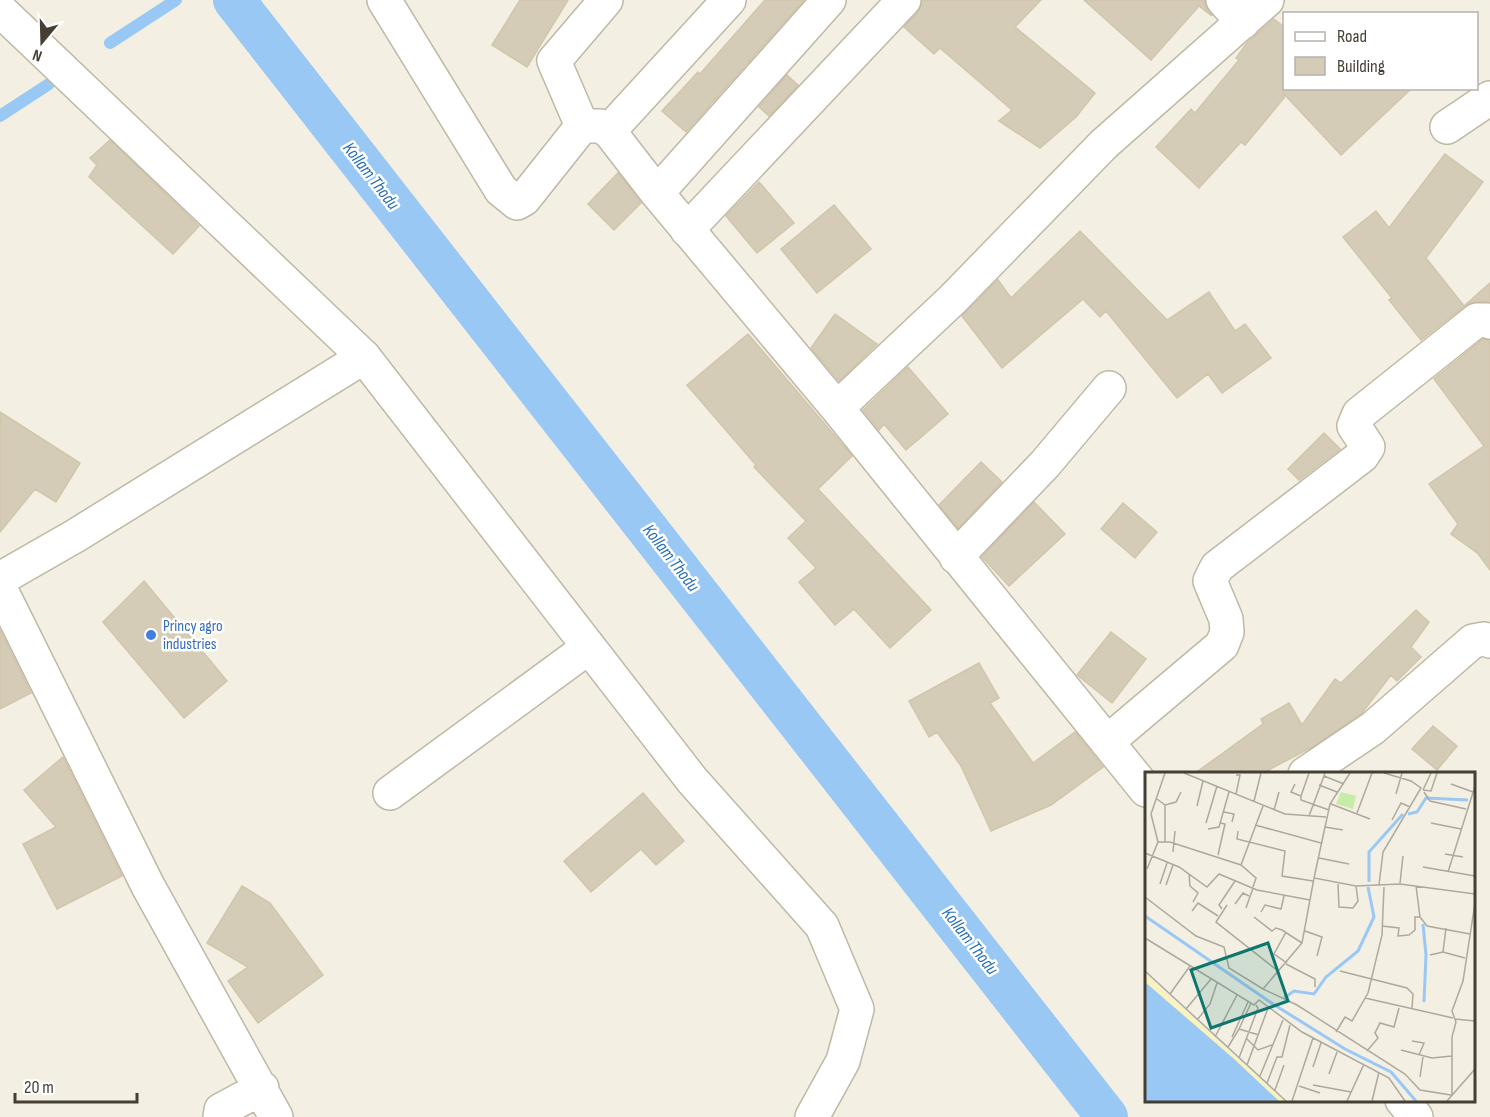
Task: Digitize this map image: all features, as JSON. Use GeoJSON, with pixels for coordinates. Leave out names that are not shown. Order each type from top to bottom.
{"type":"FeatureCollection","features":[{"type":"Feature","properties":{"kind":"street"},"geometry":{"type":"LineString","coordinates":[[384,0],[501,190],[517,203],[524,200],[729,0]]}},
{"type":"Feature","properties":{"kind":"street"},"geometry":{"type":"LineString","coordinates":[[606,0],[554,61],[596,129],[657,193],[837,408],[1145,789]]}},
{"type":"Feature","properties":{"kind":"street"},"geometry":{"type":"LineString","coordinates":[[657,193],[829,0]]}},
{"type":"Feature","properties":{"kind":"street"},"geometry":{"type":"LineString","coordinates":[[687,230],[904,0]]}},
{"type":"Feature","properties":{"kind":"street"},"geometry":{"type":"LineString","coordinates":[[837,408],[952,300],[1233,11],[1267,0]]}},
{"type":"Feature","properties":{"kind":"street"},"geometry":{"type":"LineString","coordinates":[[0,10],[364,357],[692,780],[822,926],[857,1009],[843,1062],[812,1117]]}},
{"type":"Feature","properties":{"kind":"street"},"geometry":{"type":"LineString","coordinates":[[1447,127],[1490,98]]}},
{"type":"Feature","properties":{"kind":"street"},"geometry":{"type":"LineString","coordinates":[[1107,742],[1222,645],[1227,632],[1226,619],[1210,581],[1217,567],[1362,456],[1368,447],[1354,426],[1359,414],[1477,320],[1490,322]]}},
{"type":"Feature","properties":{"kind":"street"},"geometry":{"type":"LineString","coordinates":[[0,579],[75,536],[364,357]]}},
{"type":"Feature","properties":{"kind":"street"},"geometry":{"type":"LineString","coordinates":[[956,557],[1045,464],[1109,388]]}},
{"type":"Feature","properties":{"kind":"street"},"geometry":{"type":"LineString","coordinates":[[0,588],[148,886],[262,1088],[276,1117]]}},
{"type":"Feature","properties":{"kind":"street"},"geometry":{"type":"LineString","coordinates":[[1308,772],[1374,728],[1473,641],[1484,639],[1490,641]]}},
{"type":"Feature","properties":{"kind":"street"},"geometry":{"type":"LineString","coordinates":[[390,793],[589,647]]}},
{"type":"Feature","properties":{"kind":"street"},"geometry":{"type":"LineString","coordinates":[[220,1117],[221,1110],[262,1088]]}},
{"type":"Feature","properties":{"kind":"street"},"geometry":{"type":"LineString","coordinates":[[1403,1102],[1416,1117]]}},
{"type":"Feature","properties":{"kind":"building"},"geometry":{"type":"Polygon","coordinates":[[[520,0],[568,0],[527,67],[492,45],[520,0]]]}},
{"type":"Feature","properties":{"kind":"building"},"geometry":{"type":"Polygon","coordinates":[[[765,0],[804,0],[686,132],[662,111],[698,72],[700,74],[765,0]]]}},
{"type":"Feature","properties":{"kind":"building"},"geometry":{"type":"Polygon","coordinates":[[[922,0],[1041,0],[1015,27],[1095,93],[1076,117],[1040,148],[999,121],[1012,110],[940,48],[934,54],[904,27],[918,12],[922,0]]]}},
{"type":"Feature","properties":{"kind":"building"},"geometry":{"type":"Polygon","coordinates":[[[1084,0],[1205,0],[1205,5],[1212,16],[1199,6],[1151,60],[1084,0]]]}},
{"type":"Feature","properties":{"kind":"building"},"geometry":{"type":"Polygon","coordinates":[[[1274,19],[1283,26],[1283,90],[1410,90],[1341,155],[1284,94],[1284,98],[1245,145],[1241,142],[1199,188],[1156,147],[1191,109],[1195,113],[1239,60],[1236,58],[1247,43],[1274,19]]]}},
{"type":"Feature","properties":{"kind":"building"},"geometry":{"type":"Polygon","coordinates":[[[787,75],[798,85],[769,116],[759,107],[787,75]]]}},
{"type":"Feature","properties":{"kind":"building"},"geometry":{"type":"Polygon","coordinates":[[[110,140],[199,226],[173,254],[89,177],[97,165],[90,158],[110,140]]]}},
{"type":"Feature","properties":{"kind":"building"},"geometry":{"type":"Polygon","coordinates":[[[1445,154],[1483,182],[1426,258],[1464,306],[1490,283],[1490,302],[1477,301],[1466,305],[1421,340],[1389,300],[1392,298],[1343,237],[1376,211],[1389,228],[1445,154]]]}},
{"type":"Feature","properties":{"kind":"building"},"geometry":{"type":"Polygon","coordinates":[[[618,173],[641,203],[614,230],[588,204],[618,173]]]}},
{"type":"Feature","properties":{"kind":"building"},"geometry":{"type":"Polygon","coordinates":[[[759,182],[794,223],[757,253],[726,216],[759,182]]]}},
{"type":"Feature","properties":{"kind":"building"},"geometry":{"type":"Polygon","coordinates":[[[834,205],[871,249],[817,293],[781,249],[834,205]]]}},
{"type":"Feature","properties":{"kind":"building"},"geometry":{"type":"Polygon","coordinates":[[[1080,231],[1167,320],[1209,292],[1235,331],[1245,324],[1271,358],[1222,393],[1208,374],[1177,398],[1106,311],[1100,317],[1083,299],[1002,368],[962,316],[998,280],[1011,298],[1080,231]]]}},
{"type":"Feature","properties":{"kind":"building"},"geometry":{"type":"Polygon","coordinates":[[[835,314],[877,344],[839,381],[811,348],[835,314]]]}},
{"type":"Feature","properties":{"kind":"building"},"geometry":{"type":"Polygon","coordinates":[[[748,334],[852,456],[818,489],[931,610],[890,648],[854,609],[835,625],[799,582],[816,568],[788,538],[806,521],[754,467],[756,465],[687,385],[748,334]]]}},
{"type":"Feature","properties":{"kind":"building"},"geometry":{"type":"Polygon","coordinates":[[[1483,339],[1490,341],[1490,570],[1476,551],[1451,534],[1458,524],[1429,484],[1484,446],[1434,379],[1483,339]]]}},
{"type":"Feature","properties":{"kind":"building"},"geometry":{"type":"Polygon","coordinates":[[[908,367],[948,414],[906,450],[884,424],[879,430],[863,410],[908,367]]]}},
{"type":"Feature","properties":{"kind":"building"},"geometry":{"type":"Polygon","coordinates":[[[0,412],[80,463],[56,502],[35,489],[0,532],[0,412]]]}},
{"type":"Feature","properties":{"kind":"building"},"geometry":{"type":"Polygon","coordinates":[[[1324,433],[1340,449],[1299,480],[1288,469],[1324,433]]]}},
{"type":"Feature","properties":{"kind":"building"},"geometry":{"type":"Polygon","coordinates":[[[981,462],[1002,482],[958,528],[939,505],[981,462]]]}},
{"type":"Feature","properties":{"kind":"building"},"geometry":{"type":"Polygon","coordinates":[[[1034,502],[1065,534],[1009,586],[982,557],[1034,502]]]}},
{"type":"Feature","properties":{"kind":"building"},"geometry":{"type":"Polygon","coordinates":[[[1123,503],[1157,532],[1135,558],[1101,529],[1123,503]]]}},
{"type":"Feature","properties":{"kind":"building","name":"Princy agro industries"},"geometry":{"type":"Polygon","coordinates":[[[144,581],[227,681],[184,718],[103,622],[144,581]]]}},
{"type":"Feature","properties":{"kind":"building"},"geometry":{"type":"Polygon","coordinates":[[[1416,610],[1429,622],[1411,647],[1421,657],[1397,681],[1391,675],[1362,713],[1312,747],[1265,772],[1197,772],[1263,724],[1261,719],[1289,703],[1302,725],[1335,679],[1341,683],[1416,610]]]}},
{"type":"Feature","properties":{"kind":"building"},"geometry":{"type":"Polygon","coordinates":[[[0,630],[31,693],[0,709],[0,630]]]}},
{"type":"Feature","properties":{"kind":"building"},"geometry":{"type":"Polygon","coordinates":[[[1111,632],[1146,659],[1112,703],[1077,675],[1111,632]]]}},
{"type":"Feature","properties":{"kind":"building"},"geometry":{"type":"Polygon","coordinates":[[[979,663],[999,698],[990,703],[1033,763],[1075,732],[1103,767],[1051,805],[991,831],[961,766],[937,732],[929,737],[909,701],[979,663]]]}},
{"type":"Feature","properties":{"kind":"building"},"geometry":{"type":"Polygon","coordinates":[[[1433,726],[1457,746],[1437,770],[1412,749],[1433,726]]]}},
{"type":"Feature","properties":{"kind":"building"},"geometry":{"type":"Polygon","coordinates":[[[63,757],[122,876],[57,909],[23,844],[56,827],[24,790],[63,757]]]}},
{"type":"Feature","properties":{"kind":"building"},"geometry":{"type":"Polygon","coordinates":[[[643,793],[684,841],[656,865],[641,849],[591,892],[564,861],[643,793]]]}},
{"type":"Feature","properties":{"kind":"building"},"geometry":{"type":"Polygon","coordinates":[[[242,886],[270,903],[323,975],[258,1023],[228,981],[248,967],[207,943],[242,886]]]}},
{"type":"Feature","properties":{"kind":"waterway"},"geometry":{"type":"LineString","coordinates":[[110,43],[176,0]]}},
{"type":"Feature","properties":{"kind":"waterway","name":"Kollam Thodu"},"geometry":{"type":"LineString","coordinates":[[234,0],[1107,1117]]}},
{"type":"Feature","properties":{"kind":"waterway"},"geometry":{"type":"LineString","coordinates":[[0,116],[49,84]]}},
{"type":"Feature","properties":{"kind":"place","name":"Princy agro industries"},"geometry":{"type":"Point","coordinates":[151,635]}}]}
